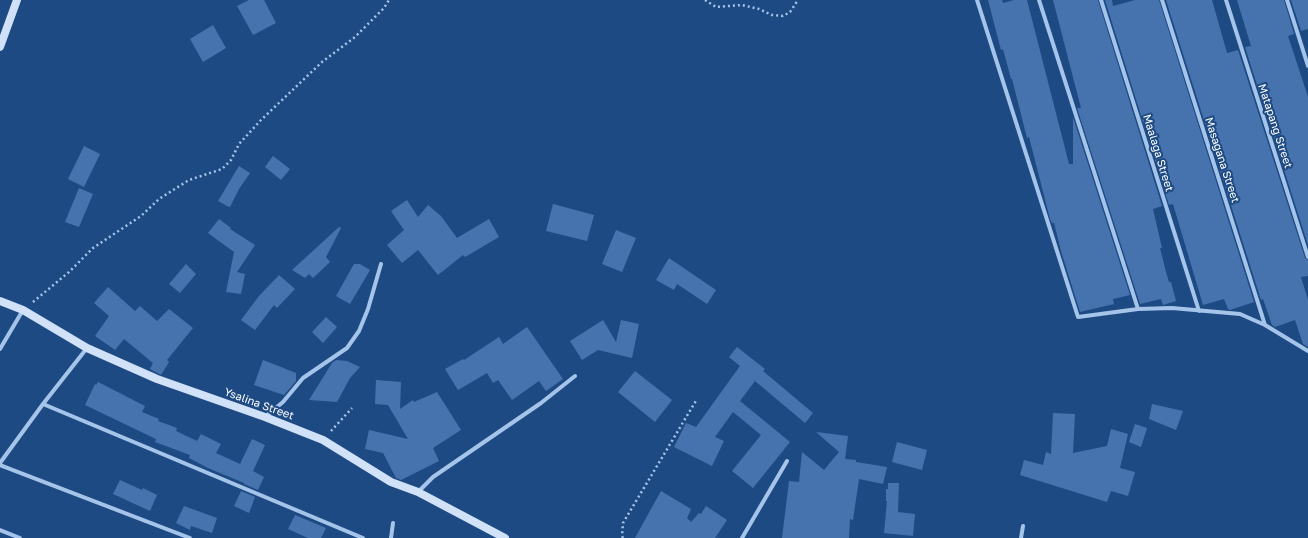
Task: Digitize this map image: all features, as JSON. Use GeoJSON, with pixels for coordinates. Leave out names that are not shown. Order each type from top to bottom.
{"type":"FeatureCollection","features":[{"type":"Feature","properties":{"kind":"street"},"geometry":{"type":"LineString","coordinates":[[0,47],[17,0]]}},
{"type":"Feature","properties":{"kind":"street"},"geometry":{"type":"LineString","coordinates":[[977,0],[1078,317],[1138,309],[1172,308],[1240,314],[1266,325],[1308,352]]}},
{"type":"Feature","properties":{"kind":"street"},"geometry":{"type":"LineString","coordinates":[[1039,0],[1138,309]]}},
{"type":"Feature","properties":{"kind":"street","name":"Maalaga Street"},"geometry":{"type":"LineString","coordinates":[[1101,0],[1199,311]]}},
{"type":"Feature","properties":{"kind":"street","name":"Masagana Street"},"geometry":{"type":"LineString","coordinates":[[1162,0],[1266,325]]}},
{"type":"Feature","properties":{"kind":"street","name":"Matapang Street"},"geometry":{"type":"LineString","coordinates":[[1226,0],[1308,257]]}},
{"type":"Feature","properties":{"kind":"street"},"geometry":{"type":"LineString","coordinates":[[1287,0],[1308,66]]}},
{"type":"Feature","properties":{"kind":"street"},"geometry":{"type":"LineString","coordinates":[[265,417],[284,402],[303,378],[347,348],[359,331],[365,316],[380,264]]}},
{"type":"Feature","properties":{"kind":"street","name":"Ysalina Street"},"geometry":{"type":"LineString","coordinates":[[0,301],[23,310],[87,348],[157,379],[265,417],[323,440],[391,482],[418,492],[505,538]]}},
{"type":"Feature","properties":{"kind":"street"},"geometry":{"type":"LineString","coordinates":[[0,349],[23,310]]}},
{"type":"Feature","properties":{"kind":"street"},"geometry":{"type":"LineString","coordinates":[[87,348],[43,404],[0,464],[190,538]]}},
{"type":"Feature","properties":{"kind":"street"},"geometry":{"type":"LineString","coordinates":[[418,492],[433,477],[541,403],[574,376]]}},
{"type":"Feature","properties":{"kind":"street"},"geometry":{"type":"LineString","coordinates":[[43,404],[363,538]]}},
{"type":"Feature","properties":{"kind":"street"},"geometry":{"type":"LineString","coordinates":[[742,538],[787,462]]}},
{"type":"Feature","properties":{"kind":"street"},"geometry":{"type":"LineString","coordinates":[[391,538],[394,523]]}},
{"type":"Feature","properties":{"kind":"street"},"geometry":{"type":"LineString","coordinates":[[1021,538],[1023,526]]}},
{"type":"Feature","properties":{"kind":"street"},"geometry":{"type":"LineString","coordinates":[[0,530],[20,538]]}},
{"type":"Feature","properties":{"kind":"path"},"geometry":{"type":"LineString","coordinates":[[23,310],[69,272],[93,248],[141,216],[159,199],[189,180],[222,169],[231,160],[239,144],[261,120],[322,62],[355,37],[384,8],[389,0]]}},
{"type":"Feature","properties":{"kind":"path"},"geometry":{"type":"LineString","coordinates":[[705,0],[716,7],[742,5],[759,9],[772,15],[783,16],[790,12],[798,0]]}},
{"type":"Feature","properties":{"kind":"path"},"geometry":{"type":"LineString","coordinates":[[624,538],[622,536],[623,523],[697,399]]}},
{"type":"Feature","properties":{"kind":"path"},"geometry":{"type":"LineString","coordinates":[[323,440],[352,408]]}},
{"type":"Feature","properties":{"kind":"building"},"geometry":{"type":"Polygon","coordinates":[[[249,0],[264,0],[276,23],[253,35],[237,6],[249,0]]]}},
{"type":"Feature","properties":{"kind":"building"},"geometry":{"type":"Polygon","coordinates":[[[988,0],[1002,0],[1003,3],[1014,0],[1027,0],[1069,164],[1073,164],[1073,117],[1130,295],[1113,299],[1114,304],[1080,312],[1054,223],[1052,223],[1050,219],[1029,137],[1027,138],[1012,79],[1003,49],[1001,50],[988,0]]]}},
{"type":"Feature","properties":{"kind":"building"},"geometry":{"type":"Polygon","coordinates":[[[1053,0],[1098,0],[1162,206],[1153,209],[1166,272],[1169,282],[1171,282],[1176,301],[1163,305],[1161,299],[1140,304],[1077,108],[1081,108],[1053,0]]]}},
{"type":"Feature","properties":{"kind":"building"},"geometry":{"type":"Polygon","coordinates":[[[1105,0],[1112,0],[1113,6],[1135,0],[1159,0],[1254,302],[1230,310],[1228,309],[1224,299],[1203,305],[1173,204],[1169,205],[1105,0]]]}},
{"type":"Feature","properties":{"kind":"building"},"geometry":{"type":"Polygon","coordinates":[[[1166,0],[1212,0],[1227,53],[1238,50],[1305,258],[1308,260],[1308,276],[1301,277],[1308,300],[1308,347],[1303,344],[1295,320],[1275,327],[1272,325],[1263,299],[1261,300],[1166,0]]]}},
{"type":"Feature","properties":{"kind":"building"},"geometry":{"type":"Polygon","coordinates":[[[1237,0],[1284,0],[1294,34],[1288,36],[1308,97],[1308,245],[1245,47],[1251,46],[1237,0]]]}},
{"type":"Feature","properties":{"kind":"building"},"geometry":{"type":"Polygon","coordinates":[[[1291,0],[1308,0],[1308,29],[1301,31],[1291,0]]]}},
{"type":"Feature","properties":{"kind":"building"},"geometry":{"type":"Polygon","coordinates":[[[213,25],[226,48],[203,62],[190,39],[213,25]]]}},
{"type":"Feature","properties":{"kind":"building"},"geometry":{"type":"Polygon","coordinates":[[[84,146],[100,154],[84,187],[68,179],[84,146]]]}},
{"type":"Feature","properties":{"kind":"building"},"geometry":{"type":"Polygon","coordinates":[[[273,156],[290,169],[281,180],[265,167],[273,156]]]}},
{"type":"Feature","properties":{"kind":"building"},"geometry":{"type":"Polygon","coordinates":[[[239,166],[250,173],[239,189],[230,207],[218,201],[239,166]]]}},
{"type":"Feature","properties":{"kind":"building"},"geometry":{"type":"Polygon","coordinates":[[[79,188],[93,194],[79,227],[65,222],[79,188]]]}},
{"type":"Feature","properties":{"kind":"building"},"geometry":{"type":"Polygon","coordinates":[[[407,200],[418,217],[428,205],[441,216],[457,238],[489,219],[499,237],[465,257],[463,255],[438,275],[418,250],[402,263],[387,245],[404,230],[391,211],[407,200]]]}},
{"type":"Feature","properties":{"kind":"building"},"geometry":{"type":"Polygon","coordinates":[[[553,204],[594,215],[587,241],[546,231],[553,204]]]}},
{"type":"Feature","properties":{"kind":"building"},"geometry":{"type":"Polygon","coordinates":[[[219,219],[231,228],[230,229],[255,245],[237,272],[245,274],[241,294],[226,292],[234,252],[208,233],[219,219]]]}},
{"type":"Feature","properties":{"kind":"building"},"geometry":{"type":"Polygon","coordinates":[[[339,227],[341,228],[326,257],[330,262],[313,278],[309,274],[305,278],[292,270],[339,227]]]}},
{"type":"Feature","properties":{"kind":"building"},"geometry":{"type":"Polygon","coordinates":[[[616,230],[636,238],[622,272],[602,264],[616,230]]]}},
{"type":"Feature","properties":{"kind":"building"},"geometry":{"type":"Polygon","coordinates":[[[669,258],[716,290],[707,304],[677,284],[674,290],[656,280],[669,258]]]}},
{"type":"Feature","properties":{"kind":"building"},"geometry":{"type":"Polygon","coordinates":[[[186,264],[196,274],[180,293],[169,284],[186,264]]]}},
{"type":"Feature","properties":{"kind":"building"},"geometry":{"type":"Polygon","coordinates":[[[354,264],[360,264],[370,270],[350,304],[336,296],[354,264]]]}},
{"type":"Feature","properties":{"kind":"building"},"geometry":{"type":"Polygon","coordinates":[[[279,275],[295,289],[277,308],[274,305],[255,330],[241,320],[259,296],[279,275]]]}},
{"type":"Feature","properties":{"kind":"building"},"geometry":{"type":"Polygon","coordinates":[[[108,287],[135,311],[140,306],[157,321],[169,309],[193,328],[167,360],[169,362],[161,375],[150,369],[153,363],[124,339],[115,350],[95,336],[109,316],[94,303],[108,287]]]}},
{"type":"Feature","properties":{"kind":"building"},"geometry":{"type":"Polygon","coordinates":[[[326,317],[337,327],[323,343],[312,332],[326,317]]]}},
{"type":"Feature","properties":{"kind":"building"},"geometry":{"type":"Polygon","coordinates":[[[603,320],[616,342],[621,320],[639,324],[632,358],[598,350],[582,360],[570,341],[603,320]]]}},
{"type":"Feature","properties":{"kind":"building"},"geometry":{"type":"Polygon","coordinates":[[[527,327],[563,379],[546,391],[539,381],[512,400],[498,380],[493,383],[487,373],[458,390],[445,369],[463,359],[464,360],[499,337],[503,344],[527,327]]]}},
{"type":"Feature","properties":{"kind":"building"},"geometry":{"type":"Polygon","coordinates":[[[737,347],[765,369],[763,371],[813,413],[805,423],[755,381],[740,401],[790,442],[753,488],[732,471],[761,435],[733,412],[715,437],[724,441],[712,466],[674,447],[686,423],[696,427],[740,366],[729,357],[737,347]]]}},
{"type":"Feature","properties":{"kind":"building"},"geometry":{"type":"Polygon","coordinates":[[[263,360],[296,373],[296,381],[284,395],[254,385],[263,360]]]}},
{"type":"Feature","properties":{"kind":"building"},"geometry":{"type":"Polygon","coordinates":[[[336,360],[347,361],[360,367],[350,378],[337,402],[309,400],[332,363],[336,360]]]}},
{"type":"Feature","properties":{"kind":"building"},"geometry":{"type":"Polygon","coordinates":[[[635,371],[672,400],[655,422],[618,392],[635,371]]]}},
{"type":"Feature","properties":{"kind":"building"},"geometry":{"type":"Polygon","coordinates":[[[376,380],[401,382],[400,409],[413,400],[414,402],[437,392],[461,430],[433,448],[439,461],[401,480],[396,478],[383,453],[365,449],[369,430],[408,439],[388,405],[375,404],[376,380]]]}},
{"type":"Feature","properties":{"kind":"building"},"geometry":{"type":"Polygon","coordinates":[[[98,382],[145,406],[142,412],[159,419],[158,421],[177,428],[176,431],[197,441],[201,434],[221,444],[216,453],[240,464],[252,439],[265,445],[253,471],[264,477],[258,490],[208,468],[189,458],[190,455],[155,442],[156,439],[85,405],[95,384],[96,385],[98,382]]]}},
{"type":"Feature","properties":{"kind":"building"},"geometry":{"type":"Polygon","coordinates":[[[1152,404],[1183,411],[1176,430],[1149,419],[1152,404]]]}},
{"type":"Feature","properties":{"kind":"building"},"geometry":{"type":"Polygon","coordinates":[[[1053,413],[1075,414],[1073,453],[1107,446],[1111,429],[1128,434],[1120,468],[1135,472],[1128,496],[1111,491],[1107,502],[1020,475],[1024,460],[1043,465],[1046,452],[1051,454],[1053,413]]]}},
{"type":"Feature","properties":{"kind":"building"},"geometry":{"type":"Polygon","coordinates":[[[1135,424],[1147,428],[1141,447],[1129,442],[1135,424]]]}},
{"type":"Feature","properties":{"kind":"building"},"geometry":{"type":"Polygon","coordinates":[[[816,432],[848,436],[845,459],[887,467],[883,484],[859,479],[853,520],[850,519],[849,538],[782,538],[789,481],[799,482],[802,452],[824,470],[839,452],[816,432]]]}},
{"type":"Feature","properties":{"kind":"building"},"geometry":{"type":"Polygon","coordinates":[[[897,442],[927,450],[922,470],[892,462],[897,442]]]}},
{"type":"Feature","properties":{"kind":"building"},"geometry":{"type":"Polygon","coordinates":[[[120,480],[142,490],[143,488],[157,495],[150,511],[113,494],[120,480]]]}},
{"type":"Feature","properties":{"kind":"building"},"geometry":{"type":"Polygon","coordinates":[[[888,483],[899,483],[898,512],[915,514],[913,536],[884,533],[887,501],[886,489],[888,489],[888,483]]]}},
{"type":"Feature","properties":{"kind":"building"},"geometry":{"type":"Polygon","coordinates":[[[241,491],[255,497],[249,513],[234,506],[241,491]]]}},
{"type":"Feature","properties":{"kind":"building"},"geometry":{"type":"Polygon","coordinates":[[[661,491],[691,509],[687,518],[691,522],[699,513],[701,514],[706,506],[727,520],[715,538],[635,538],[661,491]]]}},
{"type":"Feature","properties":{"kind":"building"},"geometry":{"type":"Polygon","coordinates":[[[184,506],[217,518],[212,533],[191,526],[190,530],[176,523],[184,506]]]}},
{"type":"Feature","properties":{"kind":"building"},"geometry":{"type":"Polygon","coordinates":[[[295,515],[326,528],[321,538],[308,538],[288,529],[295,515]]]}}]}
